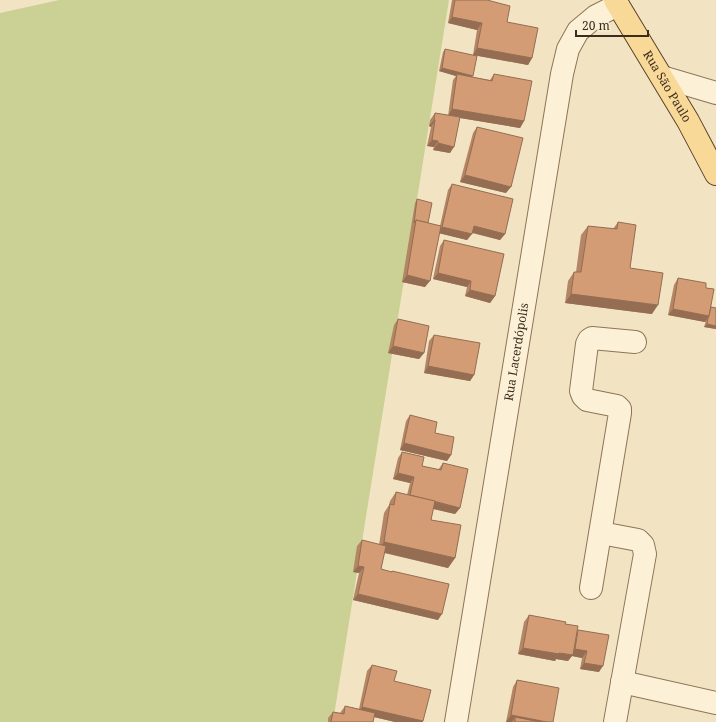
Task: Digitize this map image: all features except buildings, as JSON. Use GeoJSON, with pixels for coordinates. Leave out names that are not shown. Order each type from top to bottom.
{"type":"FeatureCollection","features":[{"type":"Feature","properties":{"kind":"main road","name":"Rua São Paulo"},"geometry":{"type":"LineString","coordinates":[[616,2],[688,121],[716,174]]}},
{"type":"Feature","properties":{"kind":"street","name":"Rua Lacerdópolis"},"geometry":{"type":"LineString","coordinates":[[456,722],[563,68],[568,49],[578,31],[616,2]]}},
{"type":"Feature","properties":{"kind":"street"},"geometry":{"type":"LineString","coordinates":[[662,77],[716,93]]}},
{"type":"Feature","properties":{"kind":"street"},"geometry":{"type":"LineString","coordinates":[[591,588],[620,408],[617,406],[587,400],[583,396],[581,391],[587,344],[592,338],[635,342]]}},
{"type":"Feature","properties":{"kind":"street"},"geometry":{"type":"LineString","coordinates":[[601,533],[638,540],[644,545],[645,554],[615,722]]}},
{"type":"Feature","properties":{"kind":"street"},"geometry":{"type":"LineString","coordinates":[[622,682],[716,703]]}},
{"type":"Feature","properties":{"kind":"green space"},"geometry":{"type":"Polygon","coordinates":[[[59,0],[449,0],[333,722],[0,722],[0,13],[59,0]]]}}]}
